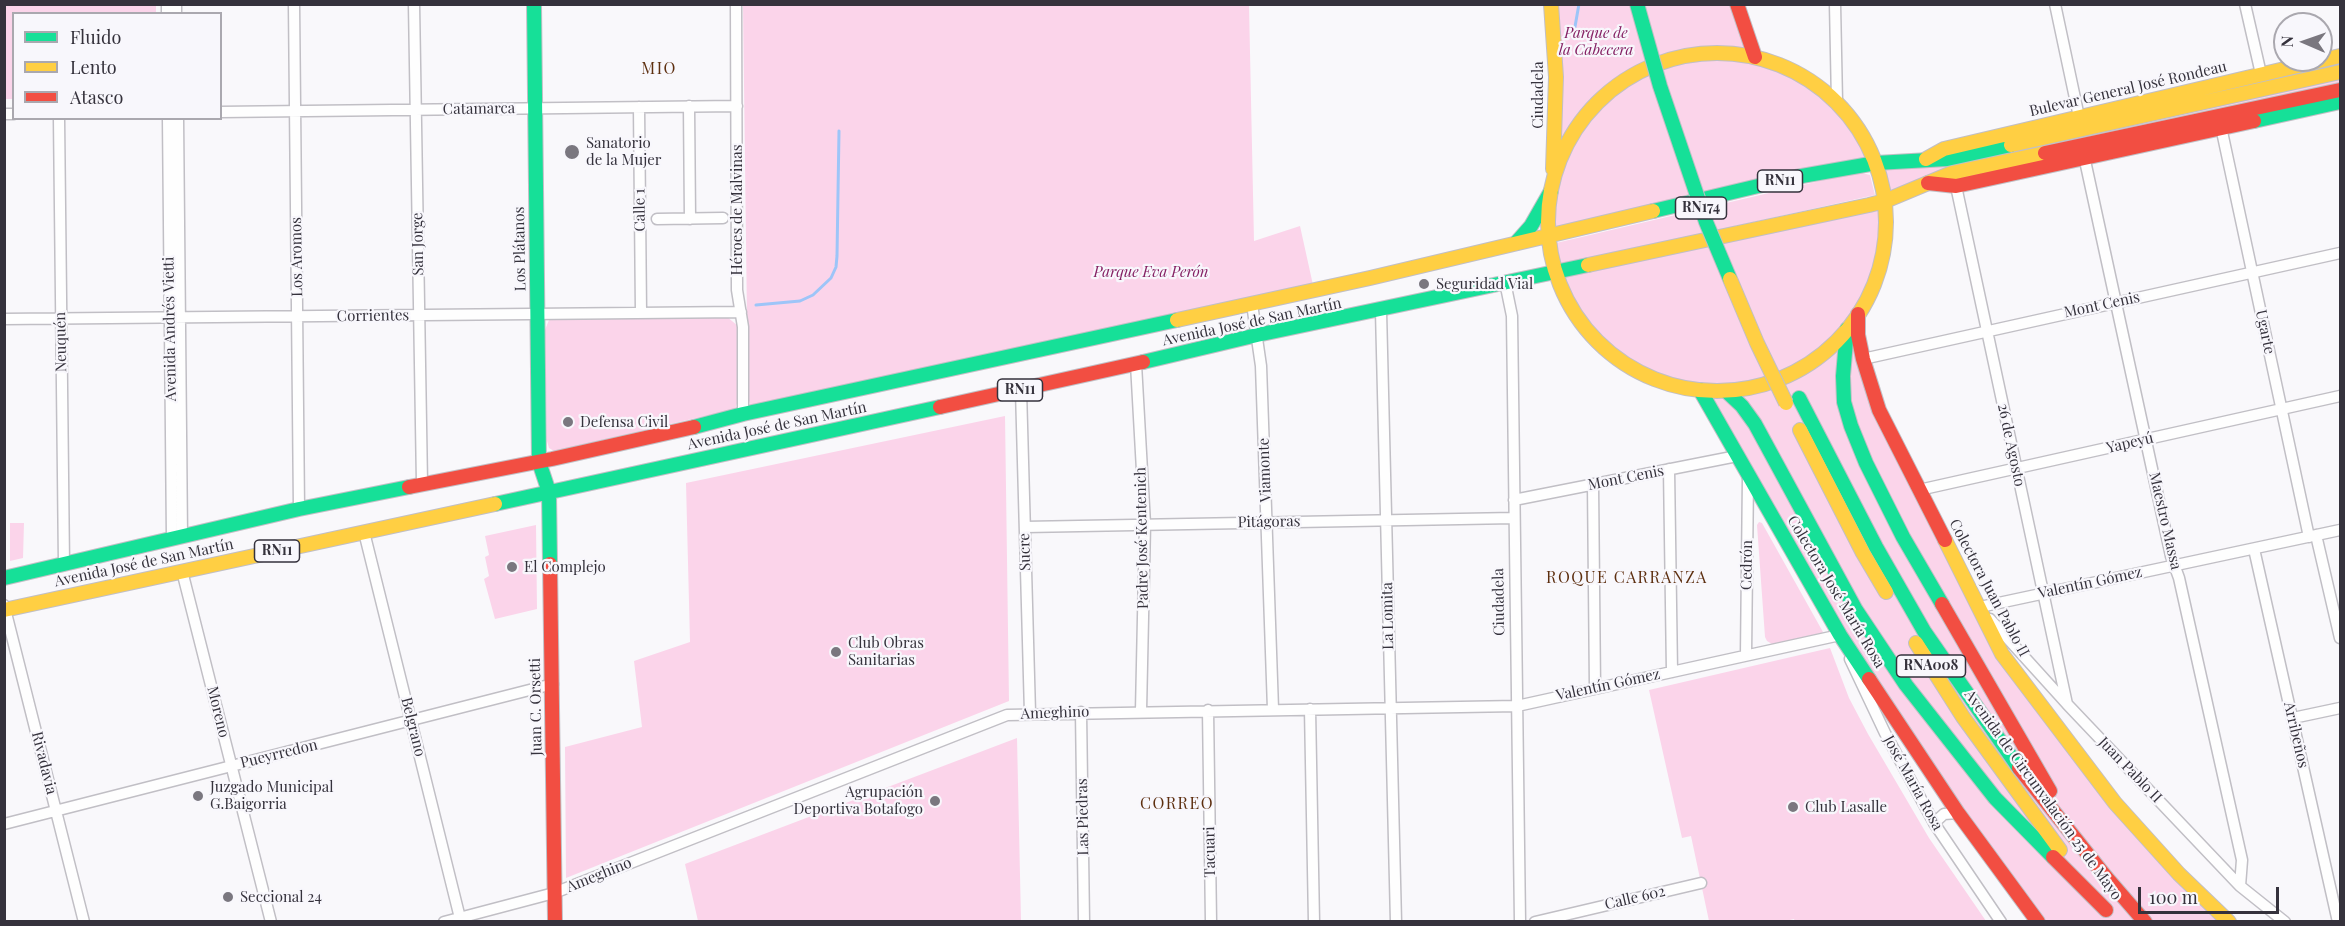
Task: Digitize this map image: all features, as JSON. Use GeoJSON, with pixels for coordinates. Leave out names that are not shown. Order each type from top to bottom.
{"type":"FeatureCollection","features":[{"type":"Feature","properties":{"kind":"main road","name":"Los Plátanos"},"geometry":{"type":"LineString","coordinates":[[534,4],[539,462],[549,492]]}},
{"type":"Feature","properties":{"kind":"main road","name":"Ciudadela"},"geometry":{"type":"LineString","coordinates":[[1551,4],[1556,77],[1552,188]]}},
{"type":"Feature","properties":{"kind":"main road","name":"RN174"},"geometry":{"type":"LineString","coordinates":[[1637,4],[1664,96],[1706,222],[1757,343],[1793,400]]}},
{"type":"Feature","properties":{"kind":"main road","name":"RN174"},"geometry":{"type":"LineString","coordinates":[[1650,4],[1672,81],[1719,220],[1793,400]]}},
{"type":"Feature","properties":{"kind":"main road"},"geometry":{"type":"LineString","coordinates":[[1737,4],[1755,57]]}},
{"type":"Feature","properties":{"kind":"main road"},"geometry":{"type":"LineString","coordinates":[[1516,243],[1531,226],[1552,188],[1563,155],[1576,129],[1604,96],[1625,80],[1651,66],[1674,58],[1701,53],[1755,57],[1795,71],[1837,102],[1853,122],[1876,163],[1885,201],[1887,229],[1883,256],[1872,287],[1858,314],[1828,349],[1797,370],[1754,387],[1726,391],[1700,390],[1663,382],[1637,371],[1596,339],[1580,319],[1566,296],[1556,272],[1549,236],[1552,188]]}},
{"type":"Feature","properties":{"kind":"main road","name":"Bulevar General José Rondeau"},"geometry":{"type":"LineString","coordinates":[[1926,159],[1944,149],[2340,56]]}},
{"type":"Feature","properties":{"kind":"main road","name":"Bulevar General José Rondeau"},"geometry":{"type":"LineString","coordinates":[[1549,236],[1796,177],[1876,163],[1947,159],[2340,72]]}},
{"type":"Feature","properties":{"kind":"main road"},"geometry":{"type":"LineString","coordinates":[[1885,201],[1952,173],[2340,90]]}},
{"type":"Feature","properties":{"kind":"main road"},"geometry":{"type":"LineString","coordinates":[[1928,183],[1956,186],[2084,156],[2340,102]]}},
{"type":"Feature","properties":{"kind":"main road","name":"RN11"},"geometry":{"type":"LineString","coordinates":[[1556,272],[1885,201]]}},
{"type":"Feature","properties":{"kind":"main road","name":"Avenida José de San Martín"},"geometry":{"type":"LineString","coordinates":[[4,578],[299,509],[539,462],[743,414],[1252,304],[1549,236]]}},
{"type":"Feature","properties":{"kind":"main road","name":"Avenida José de San Martín"},"geometry":{"type":"LineString","coordinates":[[5,608],[1021,390],[1257,335],[1381,311],[1556,272]]}},
{"type":"Feature","properties":{"kind":"main road","name":"Colectora Juan Pablo II"},"geometry":{"type":"LineString","coordinates":[[1858,314],[1858,335],[1863,359],[1879,410],[2002,654],[2115,803],[2179,874],[2229,921]]}},
{"type":"Feature","properties":{"kind":"main road"},"geometry":{"type":"LineString","coordinates":[[1847,329],[1843,376],[1845,402],[1851,426],[1866,463],[1903,537],[1987,685],[2062,810],[2106,877]]}},
{"type":"Feature","properties":{"kind":"main road","name":"Colectora José María Rosa"},"geometry":{"type":"LineString","coordinates":[[1700,390],[1840,635],[1958,813],[2038,921]]}},
{"type":"Feature","properties":{"kind":"main road"},"geometry":{"type":"LineString","coordinates":[[1726,391],[1742,406],[1755,424],[1822,550],[1857,610],[1906,685],[1995,798],[2106,910]]}},
{"type":"Feature","properties":{"kind":"main road","name":"Avenida de Circunvalación 25 de Mayo"},"geometry":{"type":"LineString","coordinates":[[1793,400],[1924,631],[2007,753],[2106,877],[2145,921]]}},
{"type":"Feature","properties":{"kind":"main road","name":"Avenida de Circunvalación 25 de Mayo"},"geometry":{"type":"LineString","coordinates":[[1793,400],[1863,553],[1912,636],[1963,717],[2050,838],[2116,921]]}},
{"type":"Feature","properties":{"kind":"main road","name":"Juan C. Orsetti"},"geometry":{"type":"LineString","coordinates":[[549,492],[555,921]]}},
{"type":"Feature","properties":{"kind":"street","name":"Los Aromos"},"geometry":{"type":"LineString","coordinates":[[294,4],[299,509]]}},
{"type":"Feature","properties":{"kind":"street","name":"San Jorge"},"geometry":{"type":"LineString","coordinates":[[414,4],[422,484]]}},
{"type":"Feature","properties":{"kind":"street","name":"Héroes de Malvinas"},"geometry":{"type":"LineString","coordinates":[[736,4],[737,290],[741,312],[743,414]]}},
{"type":"Feature","properties":{"kind":"street"},"geometry":{"type":"LineString","coordinates":[[1835,4],[1837,102]]}},
{"type":"Feature","properties":{"kind":"street"},"geometry":{"type":"LineString","coordinates":[[2055,4],[2079,117]]}},
{"type":"Feature","properties":{"kind":"street"},"geometry":{"type":"LineString","coordinates":[[2245,4],[2261,74]]}},
{"type":"Feature","properties":{"kind":"street"},"geometry":{"type":"LineString","coordinates":[[689,106],[690,219]]}},
{"type":"Feature","properties":{"kind":"street","name":"Catamarca"},"geometry":{"type":"LineString","coordinates":[[222,112],[736,106]]}},
{"type":"Feature","properties":{"kind":"street","name":"Calle 1"},"geometry":{"type":"LineString","coordinates":[[639,107],[641,313]]}},
{"type":"Feature","properties":{"kind":"street","name":"Neuquén"},"geometry":{"type":"LineString","coordinates":[[59,120],[64,565]]}},
{"type":"Feature","properties":{"kind":"street","name":"Avenida Andrés Vietti"},"geometry":{"type":"LineString","coordinates":[[168,120],[175,318]]}},
{"type":"Feature","properties":{"kind":"street","name":"Avenida Andrés Vietti"},"geometry":{"type":"LineString","coordinates":[[177,120],[175,318],[177,538]]}},
{"type":"Feature","properties":{"kind":"street","name":"Ugarte"},"geometry":{"type":"LineString","coordinates":[[2221,127],[2281,409],[2340,638]]}},
{"type":"Feature","properties":{"kind":"street","name":"Maestro Massa"},"geometry":{"type":"LineString","coordinates":[[2084,156],[2242,860],[2240,886]]}},
{"type":"Feature","properties":{"kind":"street","name":"26 de Agosto"},"geometry":{"type":"LineString","coordinates":[[1956,186],[2067,704]]}},
{"type":"Feature","properties":{"kind":"street"},"geometry":{"type":"LineString","coordinates":[[657,219],[723,218]]}},
{"type":"Feature","properties":{"kind":"street","name":"Mont Cenis"},"geometry":{"type":"LineString","coordinates":[[1863,359],[2340,253]]}},
{"type":"Feature","properties":{"kind":"street","name":"Ciudadela"},"geometry":{"type":"LineString","coordinates":[[1505,282],[1512,316],[1520,921]]}},
{"type":"Feature","properties":{"kind":"street","name":"Viamonte"},"geometry":{"type":"LineString","coordinates":[[1252,304],[1261,366],[1272,709]]}},
{"type":"Feature","properties":{"kind":"street","name":"La Lomita"},"geometry":{"type":"LineString","coordinates":[[1381,311],[1396,921]]}},
{"type":"Feature","properties":{"kind":"street","name":"Corrientes"},"geometry":{"type":"LineString","coordinates":[[4,320],[741,312]]}},
{"type":"Feature","properties":{"kind":"street","name":"Padre José Kentenich"},"geometry":{"type":"LineString","coordinates":[[1136,364],[1144,524],[1142,711]]}},
{"type":"Feature","properties":{"kind":"street","name":"Sucre"},"geometry":{"type":"LineString","coordinates":[[1021,390],[1030,713]]}},
{"type":"Feature","properties":{"kind":"street","name":"Yapeyú"},"geometry":{"type":"LineString","coordinates":[[1919,490],[2340,396]]}},
{"type":"Feature","properties":{"kind":"street","name":"Mont Cenis"},"geometry":{"type":"LineString","coordinates":[[1514,500],[1737,456]]}},
{"type":"Feature","properties":{"kind":"street"},"geometry":{"type":"LineString","coordinates":[[1669,469],[1672,672]]}},
{"type":"Feature","properties":{"kind":"street","name":"Cedrón"},"geometry":{"type":"LineString","coordinates":[[1746,655],[1748,476]]}},
{"type":"Feature","properties":{"kind":"street"},"geometry":{"type":"LineString","coordinates":[[1593,484],[1595,688]]}},
{"type":"Feature","properties":{"kind":"street","name":"Pitágoras"},"geometry":{"type":"LineString","coordinates":[[1025,526],[1514,518]]}},
{"type":"Feature","properties":{"kind":"street","name":"Valentín Gómez"},"geometry":{"type":"LineString","coordinates":[[1981,609],[2043,593],[2340,530]]}},
{"type":"Feature","properties":{"kind":"street","name":"Belgrano"},"geometry":{"type":"LineString","coordinates":[[364,532],[461,919]]}},
{"type":"Feature","properties":{"kind":"street","name":"Arribeños"},"geometry":{"type":"LineString","coordinates":[[2254,549],[2338,921]]}},
{"type":"Feature","properties":{"kind":"street","name":"Moreno"},"geometry":{"type":"LineString","coordinates":[[182,571],[271,921]]}},
{"type":"Feature","properties":{"kind":"street","name":"Rivadavia"},"geometry":{"type":"LineString","coordinates":[[5,608],[84,921]]}},
{"type":"Feature","properties":{"kind":"street","name":"Juan Pablo II"},"geometry":{"type":"LineString","coordinates":[[1981,609],[2067,704],[2240,886],[2285,921]]}},
{"type":"Feature","properties":{"kind":"street","name":"Valentín Gómez"},"geometry":{"type":"LineString","coordinates":[[1517,706],[1840,635]]}},
{"type":"Feature","properties":{"kind":"street","name":"José María Rosa"},"geometry":{"type":"LineString","coordinates":[[1840,635],[1885,733],[1934,823],[2001,921]]}},
{"type":"Feature","properties":{"kind":"street","name":"Pueyrredon"},"geometry":{"type":"LineString","coordinates":[[4,824],[553,684]]}},
{"type":"Feature","properties":{"kind":"street","name":"Ameghino"},"geometry":{"type":"LineString","coordinates":[[444,921],[461,919],[554,893],[1007,715],[1517,706]]}},
{"type":"Feature","properties":{"kind":"street"},"geometry":{"type":"LineString","coordinates":[[2293,718],[2340,708]]}},
{"type":"Feature","properties":{"kind":"street"},"geometry":{"type":"LineString","coordinates":[[1310,709],[1314,921]]}},
{"type":"Feature","properties":{"kind":"street","name":"Tacuari"},"geometry":{"type":"LineString","coordinates":[[1208,710],[1211,921]]}},
{"type":"Feature","properties":{"kind":"street","name":"Las Piedras"},"geometry":{"type":"LineString","coordinates":[[1081,712],[1084,921]]}},
{"type":"Feature","properties":{"kind":"street"},"geometry":{"type":"LineString","coordinates":[[1934,823],[1944,814],[1958,813]]}},
{"type":"Feature","properties":{"kind":"street","name":"Calle 602"},"geometry":{"type":"LineString","coordinates":[[1534,921],[1701,883]]}},
{"type":"Feature","properties":{"kind":"green space"},"geometry":{"type":"Polygon","coordinates":[[[4,5],[156,5],[156,12],[12,12],[12,99],[5,99],[4,5]]]}},
{"type":"Feature","properties":{"kind":"green space","name":"Parque Eva Perón"},"geometry":{"type":"Polygon","coordinates":[[[743,5],[1249,5],[1254,241],[1300,226],[1313,285],[751,406],[748,398],[743,5]]]}},
{"type":"Feature","properties":{"kind":"green space","name":"Parque de la Cabecera"},"geometry":{"type":"Polygon","coordinates":[[[1551,5],[1737,5],[1755,57],[1795,71],[1837,102],[1853,122],[1876,163],[1549,236],[1556,77],[1551,5]]]}},
{"type":"Feature","properties":{"kind":"green space"},"geometry":{"type":"Polygon","coordinates":[[[2340,56],[2340,102],[1928,183],[1885,201],[1876,163],[2273,71],[2333,72],[2333,58],[2340,56]]]}},
{"type":"Feature","properties":{"kind":"green space"},"geometry":{"type":"Polygon","coordinates":[[[1858,172],[1870,175],[1875,195],[1559,265],[1556,243],[1858,172]]]}},
{"type":"Feature","properties":{"kind":"green space"},"geometry":{"type":"Polygon","coordinates":[[[1885,201],[1888,229],[1883,256],[1872,287],[1858,314],[1863,359],[1980,607],[2060,732],[2229,921],[2038,921],[1914,749],[1701,390],[1663,382],[1637,371],[1617,357],[1596,339],[1579,319],[1556,272],[1885,201]]]}},
{"type":"Feature","properties":{"kind":"green space"},"geometry":{"type":"Polygon","coordinates":[[[726,316],[738,326],[739,398],[735,409],[554,451],[549,448],[545,330],[549,320],[726,316]]]}},
{"type":"Feature","properties":{"kind":"green space","name":"Club Obras Sanitarias"},"geometry":{"type":"Polygon","coordinates":[[[1005,416],[1009,701],[566,878],[565,747],[642,727],[634,661],[690,642],[686,483],[1005,416]]]}},
{"type":"Feature","properties":{"kind":"green space"},"geometry":{"type":"Polygon","coordinates":[[[1759,522],[1762,523],[1823,632],[1821,634],[1772,644],[1767,641],[1757,525],[1759,522]]]}},
{"type":"Feature","properties":{"kind":"green space"},"geometry":{"type":"Polygon","coordinates":[[[10,523],[24,523],[23,558],[10,561],[10,523]]]}},
{"type":"Feature","properties":{"kind":"green space","name":"El Complejo"},"geometry":{"type":"Polygon","coordinates":[[[536,525],[537,609],[495,619],[484,579],[489,576],[485,557],[489,555],[485,536],[536,525]]]}},
{"type":"Feature","properties":{"kind":"green space","name":"Club Lasalle"},"geometry":{"type":"Polygon","coordinates":[[[1830,648],[1849,698],[1868,734],[1929,838],[1986,921],[1795,922],[1794,919],[1782,922],[1709,921],[1691,836],[1682,838],[1649,690],[1830,648]]]}},
{"type":"Feature","properties":{"kind":"green space","name":"Agrupación Deportiva Botafogo"},"geometry":{"type":"Polygon","coordinates":[[[1017,738],[1021,921],[698,921],[685,864],[1017,738]]]}},
{"type":"Feature","properties":{"kind":"waterway"},"geometry":{"type":"LineString","coordinates":[[1573,38],[1579,4]]}},
{"type":"Feature","properties":{"kind":"waterway"},"geometry":{"type":"LineString","coordinates":[[756,305],[800,301],[813,295],[831,278],[836,267],[837,256],[839,131]]}},
{"type":"Feature","properties":{"kind":"traffic: fast"},"geometry":{"type":"LineString","coordinates":[[534,4],[539,462],[549,492],[550,564]]}},
{"type":"Feature","properties":{"kind":"traffic: fast"},"geometry":{"type":"LineString","coordinates":[[1637,4],[1660,86],[1706,222],[1730,279]]}},
{"type":"Feature","properties":{"kind":"traffic: fast"},"geometry":{"type":"LineString","coordinates":[[2254,121],[2340,102]]}},
{"type":"Feature","properties":{"kind":"traffic: fast"},"geometry":{"type":"LineString","coordinates":[[1653,211],[1796,177],[1876,163],[1947,159],[2011,145]]}},
{"type":"Feature","properties":{"kind":"traffic: fast"},"geometry":{"type":"LineString","coordinates":[[1516,243],[1531,226],[1551,191]]}},
{"type":"Feature","properties":{"kind":"traffic: fast"},"geometry":{"type":"LineString","coordinates":[[1143,362],[1257,335],[1588,265]]}},
{"type":"Feature","properties":{"kind":"traffic: fast"},"geometry":{"type":"LineString","coordinates":[[694,427],[743,414],[1177,320]]}},
{"type":"Feature","properties":{"kind":"traffic: fast"},"geometry":{"type":"LineString","coordinates":[[1847,329],[1843,376],[1844,402],[1851,426],[1866,463],[1903,537],[1942,604]]}},
{"type":"Feature","properties":{"kind":"traffic: fast"},"geometry":{"type":"LineString","coordinates":[[1700,390],[1840,635],[1869,679]]}},
{"type":"Feature","properties":{"kind":"traffic: fast"},"geometry":{"type":"LineString","coordinates":[[1726,391],[1742,406],[1755,424],[1856,610],[1906,685],[1995,798],[2053,857]]}},
{"type":"Feature","properties":{"kind":"traffic: fast"},"geometry":{"type":"LineString","coordinates":[[1799,398],[1876,547],[1924,631],[2019,768]]}},
{"type":"Feature","properties":{"kind":"traffic: fast"},"geometry":{"type":"LineString","coordinates":[[495,504],[940,407]]}},
{"type":"Feature","properties":{"kind":"traffic: fast"},"geometry":{"type":"LineString","coordinates":[[4,578],[299,509],[409,487]]}},
{"type":"Feature","properties":{"kind":"traffic: slow"},"geometry":{"type":"LineString","coordinates":[[1551,4],[1556,77],[1553,169]]}},
{"type":"Feature","properties":{"kind":"traffic: slow"},"geometry":{"type":"LineString","coordinates":[[1717,53],[1750,57],[1782,66],[1811,82],[1836,103],[1857,128],[1873,157],[1882,189],[1886,222],[1882,255],[1873,287],[1857,316],[1836,341],[1811,362],[1782,378],[1750,387],[1717,391],[1684,387],[1652,378],[1623,362],[1598,341],[1577,316],[1561,287],[1552,255],[1548,222],[1552,189],[1561,157],[1577,128],[1598,103],[1623,82],[1652,66],[1684,57],[1717,53]]}},
{"type":"Feature","properties":{"kind":"traffic: slow"},"geometry":{"type":"LineString","coordinates":[[1926,159],[1944,149],[2340,56]]}},
{"type":"Feature","properties":{"kind":"traffic: slow"},"geometry":{"type":"LineString","coordinates":[[2011,145],[2340,72]]}},
{"type":"Feature","properties":{"kind":"traffic: slow"},"geometry":{"type":"LineString","coordinates":[[1588,265],[1869,205],[1885,201],[1952,173],[2045,153]]}},
{"type":"Feature","properties":{"kind":"traffic: slow"},"geometry":{"type":"LineString","coordinates":[[1177,320],[1370,278],[1653,211]]}},
{"type":"Feature","properties":{"kind":"traffic: slow"},"geometry":{"type":"LineString","coordinates":[[1730,279],[1786,403]]}},
{"type":"Feature","properties":{"kind":"traffic: slow"},"geometry":{"type":"LineString","coordinates":[[1800,430],[1863,553],[1886,592]]}},
{"type":"Feature","properties":{"kind":"traffic: slow"},"geometry":{"type":"LineString","coordinates":[[4,610],[495,504]]}},
{"type":"Feature","properties":{"kind":"traffic: slow"},"geometry":{"type":"LineString","coordinates":[[1945,540],[2002,654],[2115,803],[2179,874],[2229,922]]}},
{"type":"Feature","properties":{"kind":"traffic: slow"},"geometry":{"type":"LineString","coordinates":[[1916,643],[1963,717],[2060,850]]}},
{"type":"Feature","properties":{"kind":"traffic: jam"},"geometry":{"type":"LineString","coordinates":[[1737,4],[1755,57]]}},
{"type":"Feature","properties":{"kind":"traffic: jam"},"geometry":{"type":"LineString","coordinates":[[2045,153],[2340,90]]}},
{"type":"Feature","properties":{"kind":"traffic: jam"},"geometry":{"type":"LineString","coordinates":[[1928,183],[1956,186],[2254,121]]}},
{"type":"Feature","properties":{"kind":"traffic: jam"},"geometry":{"type":"LineString","coordinates":[[1858,314],[1858,335],[1863,359],[1879,410],[1945,540]]}},
{"type":"Feature","properties":{"kind":"traffic: jam"},"geometry":{"type":"LineString","coordinates":[[940,407],[1143,362]]}},
{"type":"Feature","properties":{"kind":"traffic: jam"},"geometry":{"type":"LineString","coordinates":[[409,487],[552,459],[694,427]]}},
{"type":"Feature","properties":{"kind":"traffic: jam"},"geometry":{"type":"LineString","coordinates":[[550,564],[555,922]]}},
{"type":"Feature","properties":{"kind":"traffic: jam"},"geometry":{"type":"LineString","coordinates":[[1942,604],[2050,791]]}},
{"type":"Feature","properties":{"kind":"traffic: jam"},"geometry":{"type":"LineString","coordinates":[[1869,679],[1958,813],[2038,922]]}},
{"type":"Feature","properties":{"kind":"traffic: jam"},"geometry":{"type":"LineString","coordinates":[[2019,768],[2145,922]]}},
{"type":"Feature","properties":{"kind":"traffic: jam"},"geometry":{"type":"LineString","coordinates":[[2053,857],[2106,910]]}},
{"type":"Feature","properties":{"kind":"place","name":"Sanatorio de la Mujer"},"geometry":{"type":"Point","coordinates":[572,152]}},
{"type":"Feature","properties":{"kind":"place","name":"Seguridad Vial"},"geometry":{"type":"Point","coordinates":[1424,284]}},
{"type":"Feature","properties":{"kind":"place","name":"Defensa Civil"},"geometry":{"type":"Point","coordinates":[568,422]}},
{"type":"Feature","properties":{"kind":"place","name":"El Complejo"},"geometry":{"type":"Point","coordinates":[512,567]}},
{"type":"Feature","properties":{"kind":"place","name":"Club Obras Sanitarias"},"geometry":{"type":"Point","coordinates":[836,652]}},
{"type":"Feature","properties":{"kind":"place","name":"Juzgado Municipal G.Baigorria"},"geometry":{"type":"Point","coordinates":[198,796]}},
{"type":"Feature","properties":{"kind":"place","name":"Agrupación Deportiva Botafogo"},"geometry":{"type":"Point","coordinates":[935,801]}},
{"type":"Feature","properties":{"kind":"place","name":"Club Lasalle"},"geometry":{"type":"Point","coordinates":[1793,807]}},
{"type":"Feature","properties":{"kind":"place","name":"Seccional 24"},"geometry":{"type":"Point","coordinates":[228,897]}},
{"type":"Feature","properties":{"kind":"district","name":"MIO"},"geometry":{"type":"Point","coordinates":[659,69]}},
{"type":"Feature","properties":{"kind":"district","name":"ROQUE CARRANZA"},"geometry":{"type":"Point","coordinates":[1627,578]}},
{"type":"Feature","properties":{"kind":"district","name":"CORREO"},"geometry":{"type":"Point","coordinates":[1177,804]}}]}
